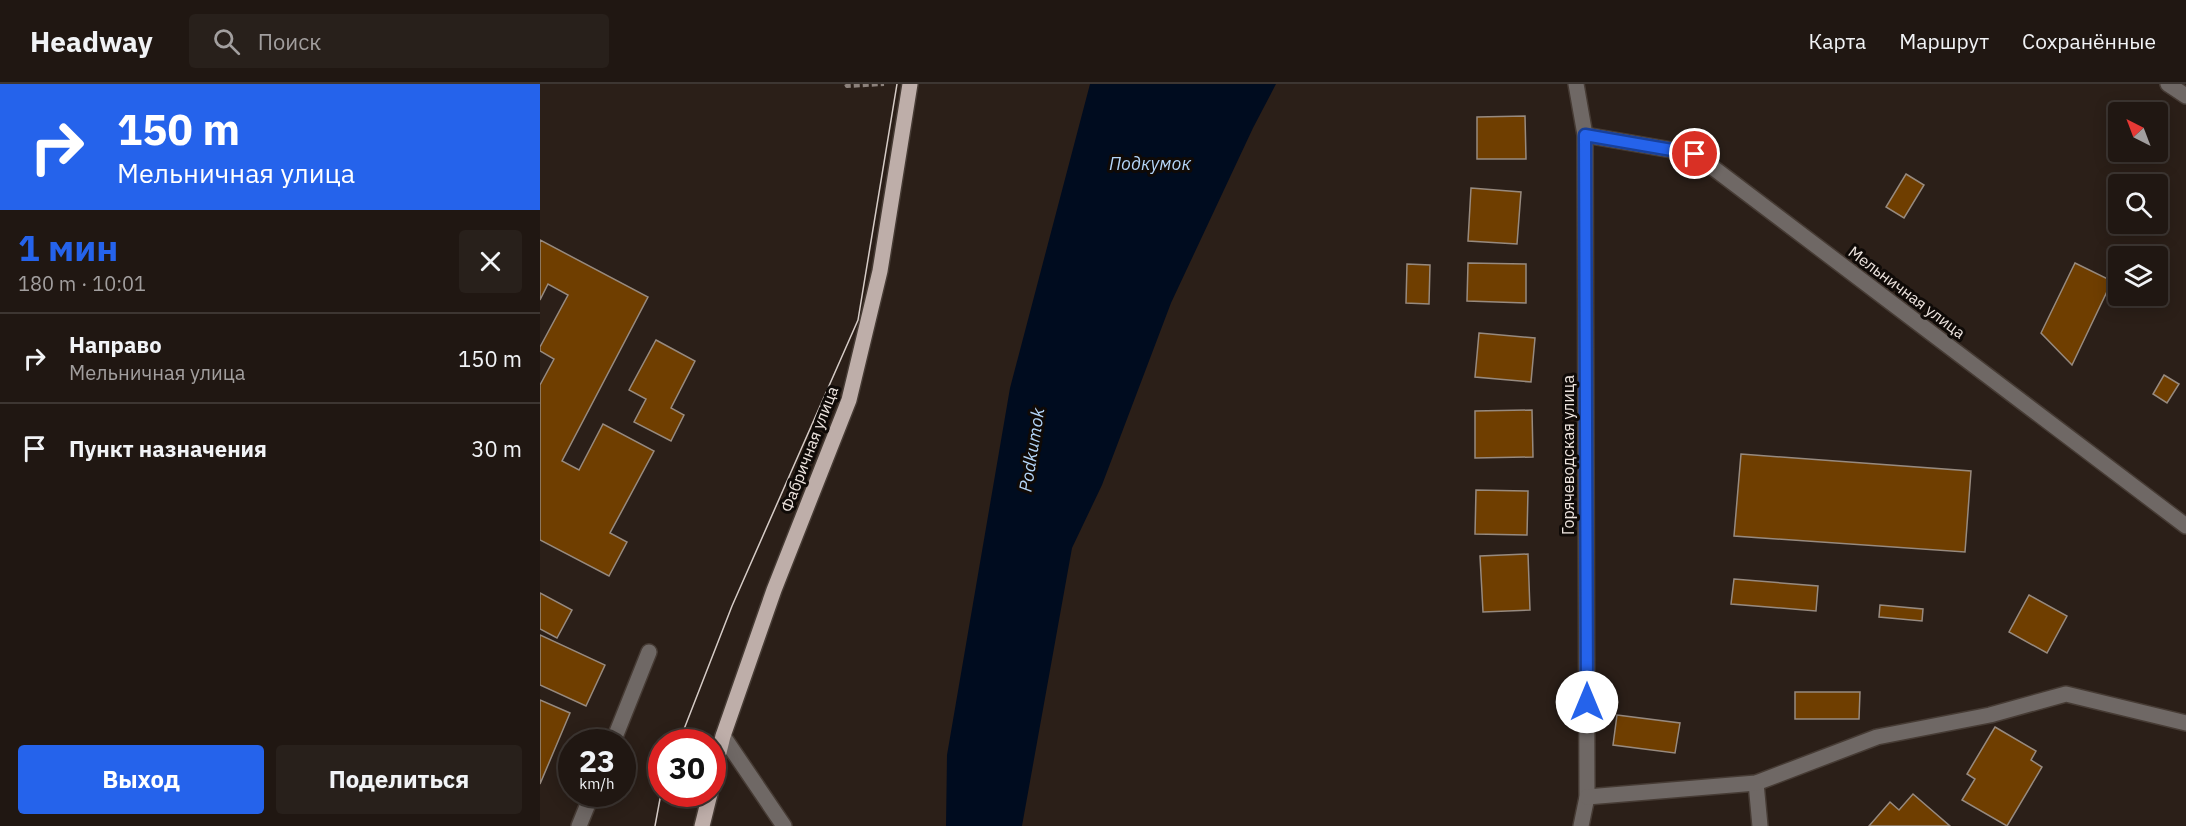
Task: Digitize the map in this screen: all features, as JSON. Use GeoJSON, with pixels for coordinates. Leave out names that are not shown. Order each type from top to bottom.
{"type":"FeatureCollection","features":[{"type":"Feature","properties":{"kind":"main road","name":"Фабричная улица"},"geometry":{"type":"LineString","coordinates":[[725,729],[774,590],[849,400],[880,271],[910,84]]}},
{"type":"Feature","properties":{"kind":"main road"},"geometry":{"type":"LineString","coordinates":[[702,826],[707,807]]}},
{"type":"Feature","properties":{"kind":"street","name":"Горячеводская улица"},"geometry":{"type":"LineString","coordinates":[[1576,84],[1585,135],[1587,797],[1581,826]]}},
{"type":"Feature","properties":{"kind":"street"},"geometry":{"type":"LineString","coordinates":[[2168,84],[2186,96]]}},
{"type":"Feature","properties":{"kind":"street","name":"Мельничная улица"},"geometry":{"type":"LineString","coordinates":[[1585,135],[1695,154],[2186,526]]}},
{"type":"Feature","properties":{"kind":"street"},"geometry":{"type":"LineString","coordinates":[[618,729],[649,652]]}},
{"type":"Feature","properties":{"kind":"street"},"geometry":{"type":"LineString","coordinates":[[1587,797],[1756,783],[1877,737],[1990,715],[2066,694],[2186,723]]}},
{"type":"Feature","properties":{"kind":"street"},"geometry":{"type":"LineString","coordinates":[[726,740],[784,826]]}},
{"type":"Feature","properties":{"kind":"street"},"geometry":{"type":"LineString","coordinates":[[1756,783],[1760,826]]}},
{"type":"Feature","properties":{"kind":"street"},"geometry":{"type":"LineString","coordinates":[[579,826],[587,807]]}},
{"type":"Feature","properties":{"kind":"path"},"geometry":{"type":"LineString","coordinates":[[846,84],[848,86],[884,84]]}},
{"type":"Feature","properties":{"kind":"water","name":"Подкумок"},"geometry":{"type":"Polygon","coordinates":[[[1090,84],[1276,84],[1171,303],[1102,485],[1072,548],[1022,826],[946,826],[947,755],[1010,388],[1090,84]]]}},
{"type":"Feature","properties":{"kind":"building"},"geometry":{"type":"Polygon","coordinates":[[[1525,116],[1526,159],[1477,159],[1477,117],[1525,116]]]}},
{"type":"Feature","properties":{"kind":"building"},"geometry":{"type":"Polygon","coordinates":[[[1906,174],[1924,185],[1904,218],[1886,207],[1906,174]]]}},
{"type":"Feature","properties":{"kind":"building"},"geometry":{"type":"Polygon","coordinates":[[[1471,188],[1521,192],[1517,244],[1468,241],[1471,188]]]}},
{"type":"Feature","properties":{"kind":"building"},"geometry":{"type":"Polygon","coordinates":[[[540,240],[648,297],[562,461],[579,470],[603,424],[654,451],[610,533],[627,542],[609,576],[540,540],[540,385],[554,359],[540,351],[540,347],[568,295],[548,284],[540,300],[540,240]]]}},
{"type":"Feature","properties":{"kind":"building"},"geometry":{"type":"Polygon","coordinates":[[[1468,263],[1526,264],[1526,303],[1467,301],[1468,263]]]}},
{"type":"Feature","properties":{"kind":"building"},"geometry":{"type":"Polygon","coordinates":[[[2075,263],[2108,279],[2108,289],[2072,365],[2041,333],[2075,263]]]}},
{"type":"Feature","properties":{"kind":"building"},"geometry":{"type":"Polygon","coordinates":[[[1407,264],[1430,265],[1429,304],[1406,303],[1407,264]]]}},
{"type":"Feature","properties":{"kind":"building"},"geometry":{"type":"Polygon","coordinates":[[[1479,333],[1535,338],[1531,382],[1475,377],[1479,333]]]}},
{"type":"Feature","properties":{"kind":"building"},"geometry":{"type":"Polygon","coordinates":[[[656,340],[695,361],[671,408],[684,415],[671,441],[634,422],[646,399],[629,390],[656,340]]]}},
{"type":"Feature","properties":{"kind":"building"},"geometry":{"type":"Polygon","coordinates":[[[2164,375],[2179,384],[2167,403],[2153,394],[2164,375]]]}},
{"type":"Feature","properties":{"kind":"building"},"geometry":{"type":"Polygon","coordinates":[[[1532,410],[1533,457],[1475,458],[1475,411],[1532,410]]]}},
{"type":"Feature","properties":{"kind":"building"},"geometry":{"type":"Polygon","coordinates":[[[1741,454],[1971,471],[1965,552],[1734,536],[1741,454]]]}},
{"type":"Feature","properties":{"kind":"building"},"geometry":{"type":"Polygon","coordinates":[[[1476,490],[1528,491],[1527,535],[1475,534],[1476,490]]]}},
{"type":"Feature","properties":{"kind":"building"},"geometry":{"type":"Polygon","coordinates":[[[1528,554],[1530,610],[1483,612],[1480,556],[1528,554]]]}},
{"type":"Feature","properties":{"kind":"building"},"geometry":{"type":"Polygon","coordinates":[[[1734,579],[1818,586],[1816,611],[1731,604],[1734,579]]]}},
{"type":"Feature","properties":{"kind":"building"},"geometry":{"type":"Polygon","coordinates":[[[540,593],[572,610],[557,638],[540,629],[540,593]]]}},
{"type":"Feature","properties":{"kind":"building"},"geometry":{"type":"Polygon","coordinates":[[[2029,595],[2067,616],[2047,653],[2009,632],[2029,595]]]}},
{"type":"Feature","properties":{"kind":"building"},"geometry":{"type":"Polygon","coordinates":[[[1880,605],[1923,609],[1922,621],[1879,617],[1880,605]]]}},
{"type":"Feature","properties":{"kind":"building"},"geometry":{"type":"Polygon","coordinates":[[[540,635],[605,665],[586,706],[540,685],[540,635]]]}},
{"type":"Feature","properties":{"kind":"building"},"geometry":{"type":"Polygon","coordinates":[[[1795,692],[1860,692],[1859,719],[1795,719],[1795,692]]]}},
{"type":"Feature","properties":{"kind":"building"},"geometry":{"type":"Polygon","coordinates":[[[540,700],[570,713],[563,729],[558,729],[558,741],[540,784],[540,700]]]}},
{"type":"Feature","properties":{"kind":"building"},"geometry":{"type":"Polygon","coordinates":[[[1617,715],[1680,723],[1675,753],[1613,745],[1617,715]]]}},
{"type":"Feature","properties":{"kind":"building"},"geometry":{"type":"Polygon","coordinates":[[[1995,727],[2036,751],[2031,760],[2042,767],[2007,826],[1962,800],[1975,779],[1967,774],[1995,727]]]}},
{"type":"Feature","properties":{"kind":"building"},"geometry":{"type":"Polygon","coordinates":[[[1913,794],[1950,826],[1869,826],[1890,802],[1899,810],[1913,794]]]}},
{"type":"Feature","properties":{"kind":"tram line"},"geometry":{"type":"LineString","coordinates":[[684,729],[732,606],[858,320],[897,84]]}},
{"type":"Feature","properties":{"kind":"tram line"},"geometry":{"type":"LineString","coordinates":[[655,826],[658,807]]}},
{"type":"Feature","properties":{"kind":"route"},"geometry":{"type":"LineString","coordinates":[[1587,702],[1585,135],[1695,154]]}},
{"type":"Feature","properties":{"kind":"water label","name":"Podkumok"},"geometry":{"type":"Point","coordinates":[1032,450]}}]}
